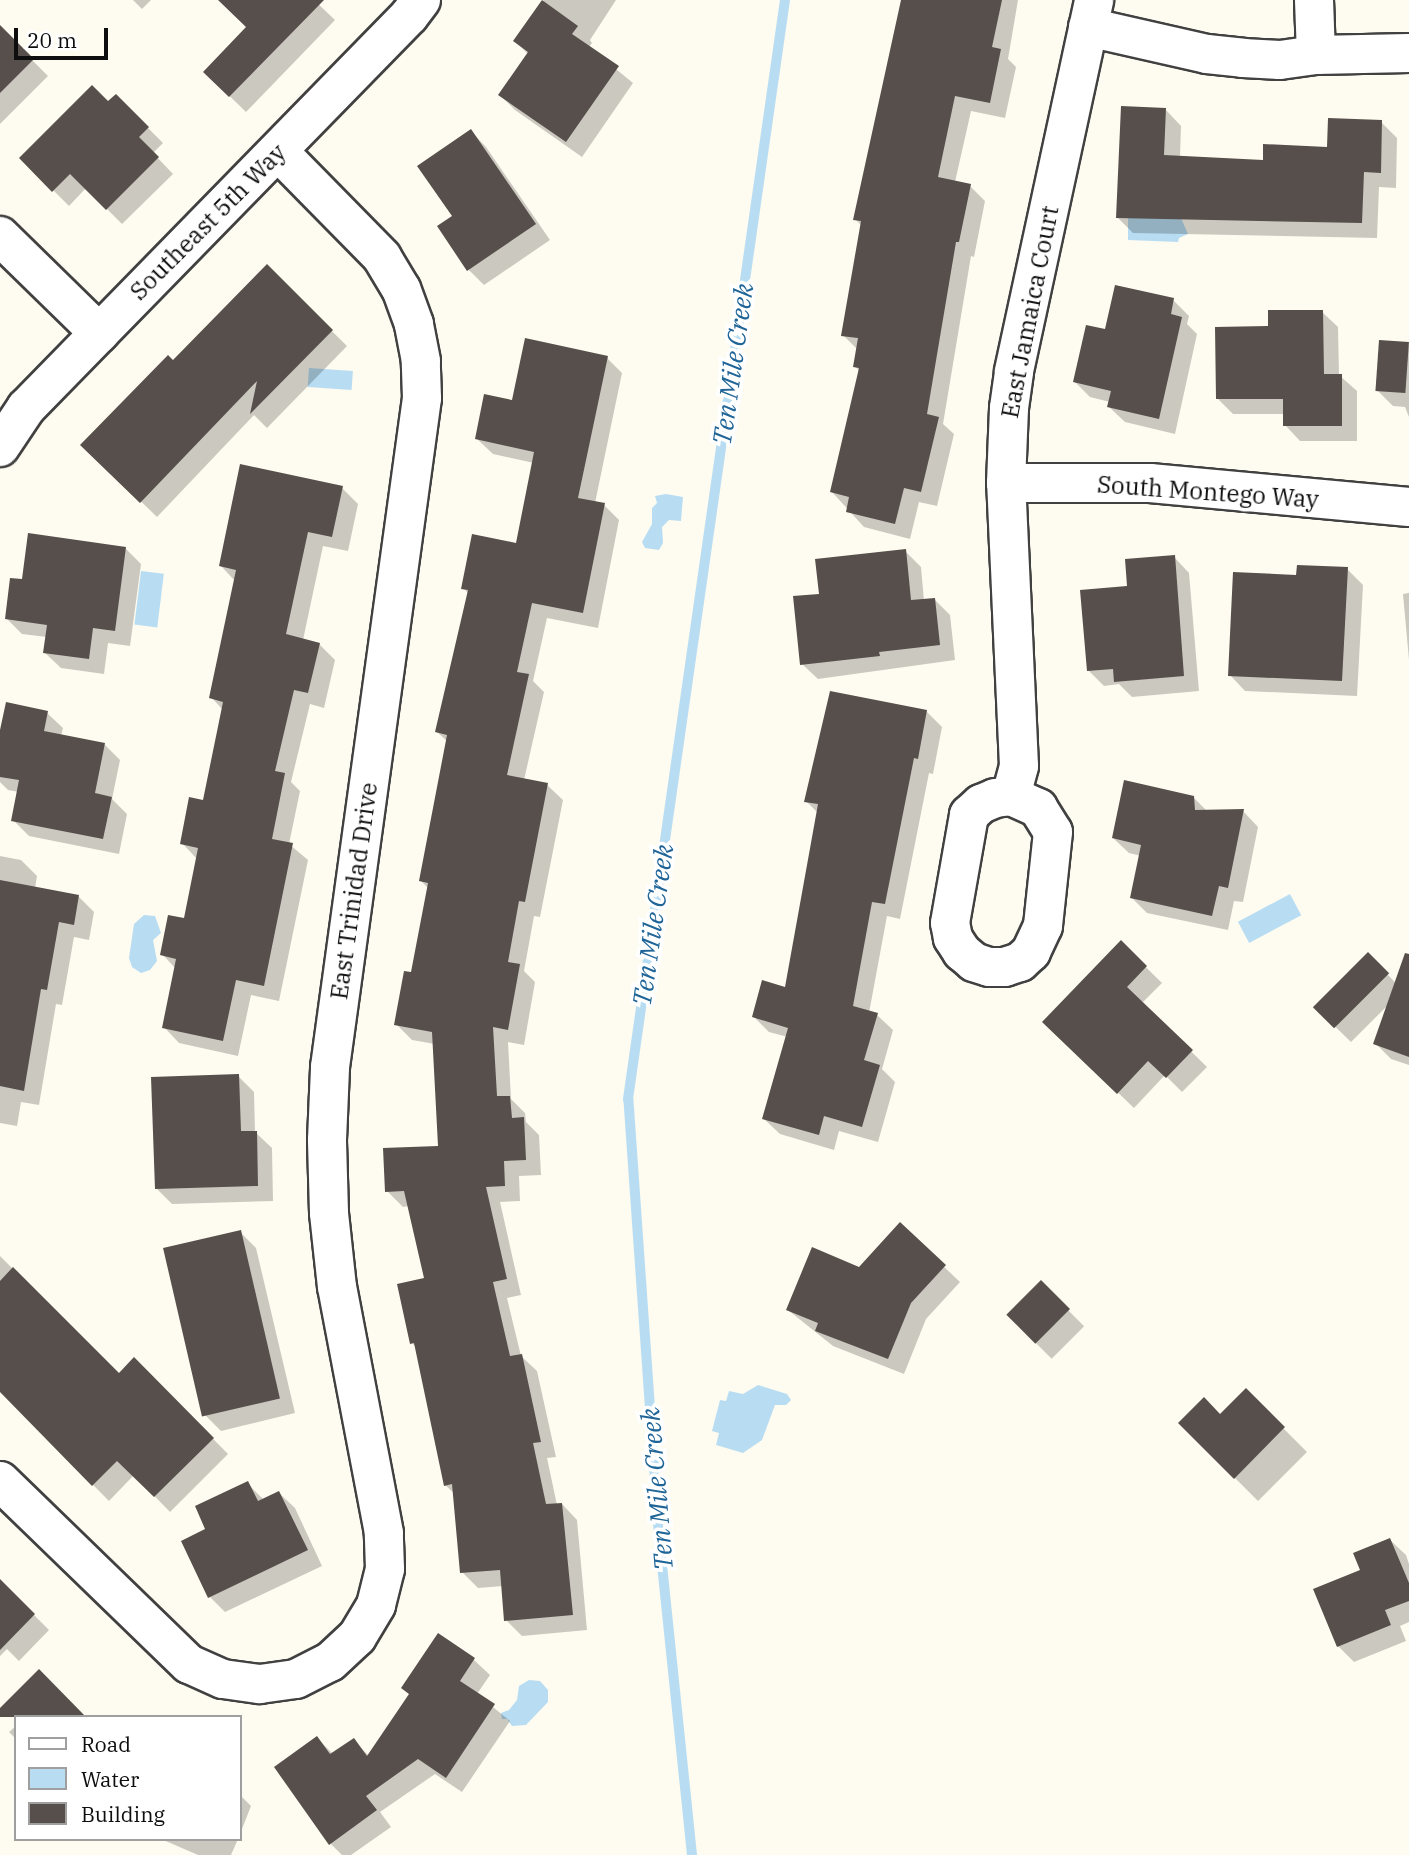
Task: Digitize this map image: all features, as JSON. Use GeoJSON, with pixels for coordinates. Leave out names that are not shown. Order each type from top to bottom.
{"type":"FeatureCollection","features":[{"type":"Feature","properties":{"kind":"street","name":"Southeast 5th Way"},"geometry":{"type":"LineString","coordinates":[[0,447],[26,408],[278,151],[421,0]]}},
{"type":"Feature","properties":{"kind":"street"},"geometry":{"type":"LineString","coordinates":[[1314,0],[1316,55]]}},
{"type":"Feature","properties":{"kind":"street"},"geometry":{"type":"LineString","coordinates":[[1091,14],[1231,57],[1280,60],[1316,55],[1409,53]]}},
{"type":"Feature","properties":{"kind":"street","name":"East Jamaica Court"},"geometry":{"type":"LineString","coordinates":[[1011,796],[1019,766],[1006,483],[1014,371],[1091,14]]}},
{"type":"Feature","properties":{"kind":"street","name":"East Trinidad Drive"},"geometry":{"type":"LineString","coordinates":[[0,1481],[189,1664],[223,1679],[260,1684],[296,1679],[330,1662],[357,1637],[376,1605],[385,1569],[384,1533],[337,1287],[328,1213],[327,1140],[330,1067],[422,398],[421,360],[414,324],[401,289],[382,257],[278,151]]}},
{"type":"Feature","properties":{"kind":"street"},"geometry":{"type":"LineString","coordinates":[[0,236],[99,333]]}},
{"type":"Feature","properties":{"kind":"street","name":"South Montego Way"},"geometry":{"type":"LineString","coordinates":[[1006,483],[1150,483],[1409,507]]}},
{"type":"Feature","properties":{"kind":"water"},"geometry":{"type":"Polygon","coordinates":[[[1128,216],[1181,218],[1188,234],[1179,238],[1178,242],[1128,240],[1128,216]]]}},
{"type":"Feature","properties":{"kind":"water"},"geometry":{"type":"Polygon","coordinates":[[[309,368],[353,371],[352,390],[308,387],[309,368]]]}},
{"type":"Feature","properties":{"kind":"water"},"geometry":{"type":"Polygon","coordinates":[[[666,494],[683,497],[681,521],[669,520],[662,527],[663,543],[659,550],[645,548],[642,542],[652,524],[652,508],[657,503],[655,496],[666,494]]]}},
{"type":"Feature","properties":{"kind":"water"},"geometry":{"type":"Polygon","coordinates":[[[141,571],[164,574],[157,627],[134,625],[141,571]]]}},
{"type":"Feature","properties":{"kind":"water"},"geometry":{"type":"Polygon","coordinates":[[[1290,894],[1301,915],[1249,943],[1238,922],[1290,894]]]}},
{"type":"Feature","properties":{"kind":"water"},"geometry":{"type":"Polygon","coordinates":[[[144,915],[155,916],[161,933],[153,940],[157,961],[150,970],[141,973],[132,967],[129,958],[134,924],[144,915]]]}},
{"type":"Feature","properties":{"kind":"water"},"geometry":{"type":"Polygon","coordinates":[[[758,1385],[787,1394],[791,1400],[786,1405],[775,1405],[762,1440],[743,1453],[716,1445],[719,1433],[712,1431],[720,1400],[726,1401],[729,1391],[743,1394],[758,1385]]]}},
{"type":"Feature","properties":{"kind":"water"},"geometry":{"type":"Polygon","coordinates":[[[529,1680],[540,1681],[548,1690],[548,1702],[526,1725],[512,1726],[507,1719],[502,1719],[501,1713],[509,1710],[517,1700],[519,1686],[529,1680]]]}},
{"type":"Feature","properties":{"kind":"building"},"geometry":{"type":"Polygon","coordinates":[[[218,0],[324,0],[229,97],[203,72],[246,27],[218,0]]]}},
{"type":"Feature","properties":{"kind":"building"},"geometry":{"type":"Polygon","coordinates":[[[542,0],[578,26],[572,34],[619,66],[566,142],[498,95],[528,52],[513,41],[542,0]]]}},
{"type":"Feature","properties":{"kind":"building"},"geometry":{"type":"Polygon","coordinates":[[[901,0],[1002,0],[992,47],[1001,49],[990,103],[955,96],[938,177],[971,184],[959,242],[956,242],[927,414],[939,417],[921,492],[904,488],[895,524],[846,512],[849,497],[830,492],[859,368],[853,367],[858,338],[841,336],[861,221],[853,220],[901,0]]]}},
{"type":"Feature","properties":{"kind":"building"},"geometry":{"type":"Polygon","coordinates":[[[0,25],[34,59],[0,93],[0,25]]]}},
{"type":"Feature","properties":{"kind":"building"},"geometry":{"type":"Polygon","coordinates":[[[92,85],[108,101],[116,94],[149,127],[139,137],[159,157],[106,210],[70,174],[52,192],[19,158],[92,85]]]}},
{"type":"Feature","properties":{"kind":"building"},"geometry":{"type":"Polygon","coordinates":[[[1121,106],[1166,108],[1164,155],[1263,160],[1263,144],[1327,147],[1328,118],[1382,120],[1381,173],[1364,172],[1362,223],[1116,218],[1121,106]]]}},
{"type":"Feature","properties":{"kind":"building"},"geometry":{"type":"Polygon","coordinates":[[[471,129],[536,224],[467,271],[437,226],[452,216],[417,166],[471,129]]]}},
{"type":"Feature","properties":{"kind":"building"},"geometry":{"type":"Polygon","coordinates":[[[267,264],[333,330],[250,414],[257,381],[140,503],[80,445],[168,355],[173,360],[267,264]]]}},
{"type":"Feature","properties":{"kind":"building"},"geometry":{"type":"Polygon","coordinates":[[[1115,285],[1174,298],[1171,314],[1182,317],[1159,419],[1107,407],[1111,391],[1073,382],[1086,325],[1105,329],[1115,285]]]}},
{"type":"Feature","properties":{"kind":"building"},"geometry":{"type":"Polygon","coordinates":[[[1268,310],[1323,310],[1324,374],[1342,374],[1342,426],[1283,426],[1283,399],[1216,399],[1215,327],[1268,326],[1268,310]]]}},
{"type":"Feature","properties":{"kind":"building"},"geometry":{"type":"Polygon","coordinates":[[[525,338],[608,356],[578,498],[605,503],[583,613],[532,603],[517,672],[529,674],[507,775],[548,783],[525,902],[519,901],[508,962],[520,964],[508,1030],[493,1027],[497,1096],[510,1096],[512,1118],[524,1117],[526,1160],[504,1161],[505,1186],[486,1187],[507,1279],[493,1282],[510,1356],[522,1354],[541,1442],[533,1443],[546,1504],[562,1503],[573,1615],[504,1621],[500,1570],[460,1573],[452,1484],[444,1486],[414,1343],[410,1344],[397,1284],[424,1278],[404,1191],[385,1192],[383,1148],[438,1146],[432,1032],[394,1025],[404,971],[411,972],[428,883],[419,881],[447,735],[435,732],[468,590],[461,589],[472,534],[516,543],[534,452],[475,439],[484,394],[512,400],[525,338]]]}},
{"type":"Feature","properties":{"kind":"building"},"geometry":{"type":"Polygon","coordinates":[[[1379,340],[1409,342],[1405,393],[1375,391],[1379,340]]]}},
{"type":"Feature","properties":{"kind":"building"},"geometry":{"type":"Polygon","coordinates":[[[240,464],[343,486],[332,537],[308,532],[286,634],[320,643],[308,693],[294,690],[275,771],[285,773],[272,839],[293,843],[264,986],[236,980],[223,1041],[162,1028],[176,959],[160,955],[168,915],[184,918],[198,848],[180,844],[189,797],[203,800],[223,702],[209,698],[236,570],[219,566],[240,464]]]}},
{"type":"Feature","properties":{"kind":"building"},"geometry":{"type":"Polygon","coordinates":[[[28,533],[126,547],[115,631],[93,628],[89,659],[43,653],[47,625],[5,619],[10,578],[22,579],[28,533]]]}},
{"type":"Feature","properties":{"kind":"building"},"geometry":{"type":"Polygon","coordinates":[[[906,549],[911,600],[935,598],[940,645],[879,652],[880,656],[800,665],[793,596],[819,594],[815,559],[906,549]]]}},
{"type":"Feature","properties":{"kind":"building"},"geometry":{"type":"Polygon","coordinates":[[[1175,555],[1184,676],[1114,682],[1113,669],[1087,671],[1080,590],[1127,586],[1125,559],[1175,555]]]}},
{"type":"Feature","properties":{"kind":"building"},"geometry":{"type":"Polygon","coordinates":[[[1297,565],[1348,567],[1342,681],[1228,676],[1233,572],[1296,575],[1297,565]]]}},
{"type":"Feature","properties":{"kind":"building"},"geometry":{"type":"Polygon","coordinates":[[[830,691],[927,710],[918,759],[914,758],[885,904],[872,902],[853,1006],[878,1013],[864,1060],[880,1065],[862,1127],[824,1116],[819,1135],[762,1119],[788,1028],[752,1017],[762,980],[785,987],[818,804],[804,802],[830,691]]]}},
{"type":"Feature","properties":{"kind":"building"},"geometry":{"type":"Polygon","coordinates":[[[6,702],[48,711],[44,731],[105,743],[95,793],[112,797],[103,839],[11,821],[19,780],[0,777],[0,730],[6,702]]]}},
{"type":"Feature","properties":{"kind":"building"},"geometry":{"type":"Polygon","coordinates":[[[1124,780],[1194,796],[1195,810],[1244,809],[1228,888],[1219,886],[1212,916],[1130,898],[1141,845],[1112,838],[1124,780]]]}},
{"type":"Feature","properties":{"kind":"building"},"geometry":{"type":"Polygon","coordinates":[[[0,880],[79,895],[74,925],[59,922],[47,990],[41,989],[24,1091],[0,1086],[0,880]]]}},
{"type":"Feature","properties":{"kind":"building"},"geometry":{"type":"Polygon","coordinates":[[[1121,940],[1147,966],[1127,987],[1193,1050],[1166,1078],[1148,1061],[1117,1094],[1042,1022],[1121,940]]]}},
{"type":"Feature","properties":{"kind":"building"},"geometry":{"type":"Polygon","coordinates":[[[1368,952],[1389,973],[1334,1028],[1313,1007],[1368,952]]]}},
{"type":"Feature","properties":{"kind":"building"},"geometry":{"type":"Polygon","coordinates":[[[1405,953],[1409,954],[1409,1057],[1373,1044],[1405,953]]]}},
{"type":"Feature","properties":{"kind":"building"},"geometry":{"type":"Polygon","coordinates":[[[239,1074],[241,1131],[257,1131],[258,1186],[155,1189],[151,1077],[239,1074]]]}},
{"type":"Feature","properties":{"kind":"building"},"geometry":{"type":"Polygon","coordinates":[[[900,1222],[946,1265],[911,1303],[888,1359],[815,1331],[818,1323],[786,1310],[812,1247],[859,1267],[900,1222]]]}},
{"type":"Feature","properties":{"kind":"building"},"geometry":{"type":"Polygon","coordinates":[[[241,1230],[280,1399],[202,1417],[163,1248],[241,1230]]]}},
{"type":"Feature","properties":{"kind":"building"},"geometry":{"type":"Polygon","coordinates":[[[13,1267],[119,1373],[134,1357],[214,1438],[154,1497],[117,1461],[92,1486],[0,1392],[0,1281],[13,1267]]]}},
{"type":"Feature","properties":{"kind":"building"},"geometry":{"type":"Polygon","coordinates":[[[1041,1280],[1070,1309],[1035,1344],[1006,1315],[1041,1280]]]}},
{"type":"Feature","properties":{"kind":"building"},"geometry":{"type":"Polygon","coordinates":[[[1246,1388],[1285,1427],[1234,1479],[1178,1423],[1204,1397],[1220,1414],[1246,1388]]]}},
{"type":"Feature","properties":{"kind":"building"},"geometry":{"type":"Polygon","coordinates":[[[248,1481],[258,1501],[279,1491],[308,1550],[208,1598],[181,1541],[205,1529],[195,1506],[248,1481]]]}},
{"type":"Feature","properties":{"kind":"building"},"geometry":{"type":"Polygon","coordinates":[[[1390,1538],[1409,1583],[1409,1601],[1385,1610],[1391,1625],[1337,1647],[1313,1589],[1360,1570],[1353,1553],[1390,1538]]]}},
{"type":"Feature","properties":{"kind":"building"},"geometry":{"type":"Polygon","coordinates":[[[0,1579],[35,1614],[0,1650],[0,1579]]]}},
{"type":"Feature","properties":{"kind":"building"},"geometry":{"type":"Polygon","coordinates":[[[438,1633],[475,1658],[460,1681],[495,1704],[446,1778],[418,1759],[366,1796],[377,1810],[329,1845],[274,1767],[317,1736],[330,1754],[354,1738],[367,1756],[409,1694],[401,1688],[438,1633]]]}},
{"type":"Feature","properties":{"kind":"building"},"geometry":{"type":"Polygon","coordinates":[[[39,1669],[84,1715],[0,1717],[0,1708],[39,1669]]]}},
{"type":"Feature","properties":{"kind":"waterway","name":"Ten Mile Creek"},"geometry":{"type":"LineString","coordinates":[[692,1855],[659,1537],[628,1099],[785,0]]}}]}
